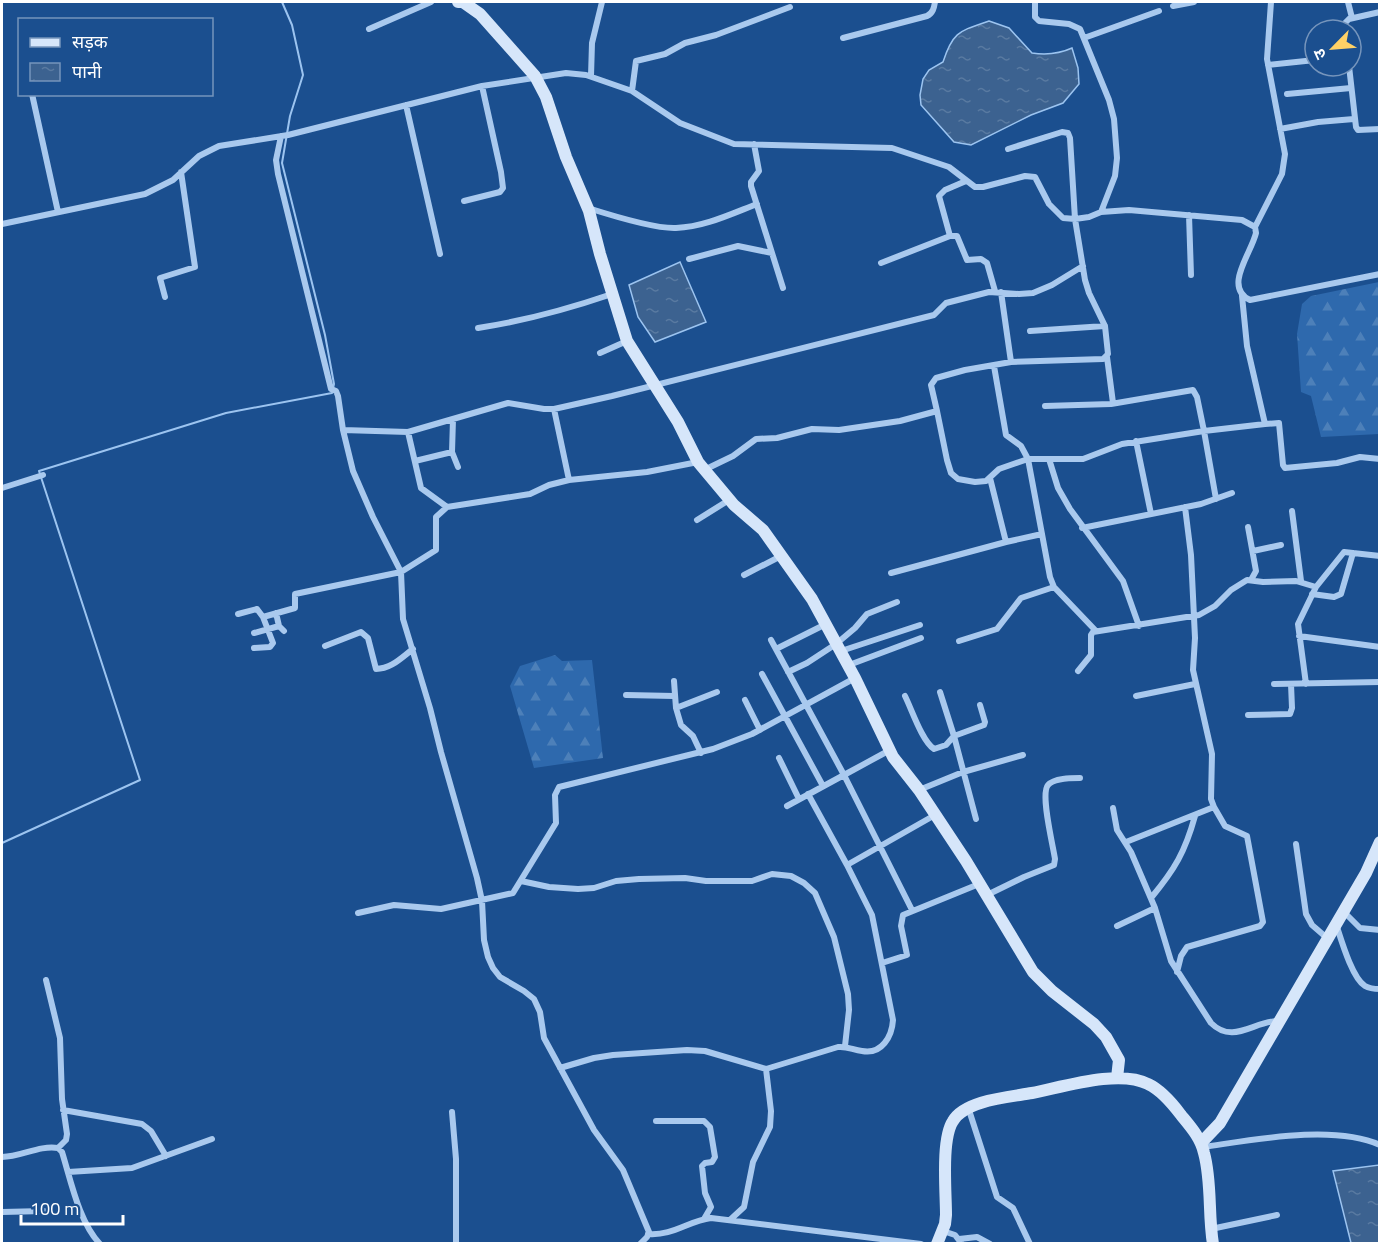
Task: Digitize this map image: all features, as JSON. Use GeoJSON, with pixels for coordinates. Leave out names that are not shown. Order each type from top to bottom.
{"type":"FeatureCollection","features":[{"type":"Feature","properties":{"kind":"street"},"geometry":{"type":"LineString","coordinates":[[369,29],[431,2]]}},
{"type":"Feature","properties":{"kind":"street"},"geometry":{"type":"LineString","coordinates":[[458,2],[463,2],[480,14],[535,76],[546,97],[566,157],[588,208],[627,341],[678,422],[700,466],[730,500],[763,530],[812,599],[855,678],[890,750],[936,815],[1033,972],[1106,1037],[1119,1059],[1117,1078]]}},
{"type":"Feature","properties":{"kind":"street"},"geometry":{"type":"LineString","coordinates":[[591,76],[592,43],[602,2]]}},
{"type":"Feature","properties":{"kind":"street"},"geometry":{"type":"LineString","coordinates":[[843,38],[927,16],[934,9],[935,2]]}},
{"type":"Feature","properties":{"kind":"street"},"geometry":{"type":"LineString","coordinates":[[1035,2],[1036,20],[1080,28],[1109,100],[1118,158],[1115,177],[1101,212]]}},
{"type":"Feature","properties":{"kind":"street"},"geometry":{"type":"LineString","coordinates":[[1173,6],[1194,2]]}},
{"type":"Feature","properties":{"kind":"street"},"geometry":{"type":"LineString","coordinates":[[1265,424],[1247,346],[1242,296],[1238,290],[1237,279],[1254,241],[1255,227],[1282,174],[1285,154],[1268,65],[1271,2]]}},
{"type":"Feature","properties":{"kind":"street"},"geometry":{"type":"LineString","coordinates":[[1348,2],[1352,18],[1380,12]]}},
{"type":"Feature","properties":{"kind":"street"},"geometry":{"type":"LineString","coordinates":[[632,91],[636,61],[665,54],[685,43],[716,35],[790,7]]}},
{"type":"Feature","properties":{"kind":"street"},"geometry":{"type":"LineString","coordinates":[[1084,38],[1159,11]]}},
{"type":"Feature","properties":{"kind":"street"},"geometry":{"type":"LineString","coordinates":[[1268,65],[1303,61]]}},
{"type":"Feature","properties":{"kind":"street"},"geometry":{"type":"LineString","coordinates":[[2,224],[145,194],[173,180],[199,156],[219,146],[284,135],[482,86],[566,73],[591,76],[632,91],[680,123],[734,144],[892,148],[949,167],[975,187],[1025,176],[1035,177],[1049,204],[1063,218],[1074,219],[1089,217],[1101,212],[1129,210],[1242,220],[1255,227]]}},
{"type":"Feature","properties":{"kind":"street"},"geometry":{"type":"LineString","coordinates":[[1350,78],[1354,120],[1358,130],[1380,129]]}},
{"type":"Feature","properties":{"kind":"street"},"geometry":{"type":"LineString","coordinates":[[464,201],[500,192],[503,189],[482,86]]}},
{"type":"Feature","properties":{"kind":"street"},"geometry":{"type":"LineString","coordinates":[[1287,94],[1351,88]]}},
{"type":"Feature","properties":{"kind":"street"},"geometry":{"type":"LineString","coordinates":[[32,96],[58,212]]}},
{"type":"Feature","properties":{"kind":"street"},"geometry":{"type":"LineString","coordinates":[[406,105],[440,254]]}},
{"type":"Feature","properties":{"kind":"street"},"geometry":{"type":"LineString","coordinates":[[1280,129],[1318,122],[1354,120]]}},
{"type":"Feature","properties":{"kind":"street"},"geometry":{"type":"LineString","coordinates":[[1008,149],[1062,132],[1068,134],[1074,219],[1089,293],[1105,326],[1113,403]]}},
{"type":"Feature","properties":{"kind":"street"},"geometry":{"type":"LineString","coordinates":[[284,135],[276,160],[278,174],[353,471],[401,572],[403,619],[482,901],[484,940],[491,963],[500,977],[534,999],[540,1012],[544,1038],[594,1130],[628,1179],[648,1234]]}},
{"type":"Feature","properties":{"kind":"street"},"geometry":{"type":"LineString","coordinates":[[760,143],[759,171],[751,182],[783,288]]}},
{"type":"Feature","properties":{"kind":"street"},"geometry":{"type":"LineString","coordinates":[[165,297],[160,278],[195,267],[181,172]]}},
{"type":"Feature","properties":{"kind":"street"},"geometry":{"type":"LineString","coordinates":[[950,236],[939,196],[945,190],[966,181]]}},
{"type":"Feature","properties":{"kind":"street"},"geometry":{"type":"LineString","coordinates":[[588,208],[640,222],[675,228],[709,222],[757,204]]}},
{"type":"Feature","properties":{"kind":"street"},"geometry":{"type":"LineString","coordinates":[[1189,215],[1191,275]]}},
{"type":"Feature","properties":{"kind":"street"},"geometry":{"type":"LineString","coordinates":[[880,263],[950,236],[957,236],[968,261],[981,259],[987,263],[998,292],[1011,362]]}},
{"type":"Feature","properties":{"kind":"street"},"geometry":{"type":"LineString","coordinates":[[688,259],[738,246],[772,253]]}},
{"type":"Feature","properties":{"kind":"street"},"geometry":{"type":"LineString","coordinates":[[343,430],[408,432],[508,403],[554,409],[934,315],[952,300],[998,292],[1033,293],[1052,285],[1083,266]]}},
{"type":"Feature","properties":{"kind":"street"},"geometry":{"type":"LineString","coordinates":[[1242,296],[1256,300],[1380,274]]}},
{"type":"Feature","properties":{"kind":"street"},"geometry":{"type":"LineString","coordinates":[[478,328],[521,321],[612,293]]}},
{"type":"Feature","properties":{"kind":"street"},"geometry":{"type":"LineString","coordinates":[[1030,331],[1105,326]]}},
{"type":"Feature","properties":{"kind":"street"},"geometry":{"type":"LineString","coordinates":[[600,353],[627,341]]}},
{"type":"Feature","properties":{"kind":"street"},"geometry":{"type":"LineString","coordinates":[[1107,357],[1011,362],[936,378],[931,385],[951,473],[962,481],[975,482],[990,478],[999,469],[1028,459],[1083,459],[1136,441],[1279,423],[1285,468],[1337,463],[1360,458],[1380,459]]}},
{"type":"Feature","properties":{"kind":"street"},"geometry":{"type":"LineString","coordinates":[[994,366],[1006,435],[1021,446],[1028,459],[1054,587],[1096,631]]}},
{"type":"Feature","properties":{"kind":"street"},"geometry":{"type":"LineString","coordinates":[[1045,406],[1113,403],[1192,390],[1197,397],[1216,499]]}},
{"type":"Feature","properties":{"kind":"street"},"geometry":{"type":"LineString","coordinates":[[554,409],[569,480]]}},
{"type":"Feature","properties":{"kind":"street"},"geometry":{"type":"LineString","coordinates":[[263,617],[294,608],[295,594],[401,572],[436,550],[436,517],[447,507],[530,494],[549,485],[569,480],[722,463],[756,439],[777,438],[812,429],[839,430],[900,421],[937,411]]}},
{"type":"Feature","properties":{"kind":"street"},"geometry":{"type":"LineString","coordinates":[[453,419],[452,452],[458,467]]}},
{"type":"Feature","properties":{"kind":"street"},"geometry":{"type":"LineString","coordinates":[[408,432],[421,488],[447,507]]}},
{"type":"Feature","properties":{"kind":"street"},"geometry":{"type":"LineString","coordinates":[[1136,441],[1151,514]]}},
{"type":"Feature","properties":{"kind":"street"},"geometry":{"type":"LineString","coordinates":[[415,461],[452,452]]}},
{"type":"Feature","properties":{"kind":"street"},"geometry":{"type":"LineString","coordinates":[[1049,459],[1058,488],[1082,528],[1123,581],[1139,626]]}},
{"type":"Feature","properties":{"kind":"street"},"geometry":{"type":"LineString","coordinates":[[2,488],[43,475]]}},
{"type":"Feature","properties":{"kind":"street"},"geometry":{"type":"LineString","coordinates":[[990,478],[1006,542]]}},
{"type":"Feature","properties":{"kind":"street"},"geometry":{"type":"LineString","coordinates":[[1082,528],[1185,507],[1232,493]]}},
{"type":"Feature","properties":{"kind":"street"},"geometry":{"type":"LineString","coordinates":[[697,520],[730,500]]}},
{"type":"Feature","properties":{"kind":"street"},"geometry":{"type":"LineString","coordinates":[[1177,972],[1180,956],[1186,947],[1263,925],[1247,836],[1225,826],[1211,799],[1212,754],[1195,684],[1191,555],[1185,507]]}},
{"type":"Feature","properties":{"kind":"street"},"geometry":{"type":"LineString","coordinates":[[1292,511],[1301,581]]}},
{"type":"Feature","properties":{"kind":"street"},"geometry":{"type":"LineString","coordinates":[[1078,672],[1091,655],[1091,635],[1096,631],[1193,617],[1207,611],[1231,590],[1251,580],[1256,571],[1248,527]]}},
{"type":"Feature","properties":{"kind":"street"},"geometry":{"type":"LineString","coordinates":[[891,573],[1042,534]]}},
{"type":"Feature","properties":{"kind":"street"},"geometry":{"type":"LineString","coordinates":[[1253,551],[1281,545]]}},
{"type":"Feature","properties":{"kind":"street"},"geometry":{"type":"LineString","coordinates":[[1306,684],[1298,624],[1316,587],[1340,555],[1347,552],[1380,556]]}},
{"type":"Feature","properties":{"kind":"street"},"geometry":{"type":"LineString","coordinates":[[1312,594],[1334,597],[1341,594],[1353,554]]}},
{"type":"Feature","properties":{"kind":"street"},"geometry":{"type":"LineString","coordinates":[[744,575],[781,556]]}},
{"type":"Feature","properties":{"kind":"street"},"geometry":{"type":"LineString","coordinates":[[1251,580],[1301,581],[1316,587]]}},
{"type":"Feature","properties":{"kind":"street"},"geometry":{"type":"LineString","coordinates":[[959,641],[997,629],[1021,598],[1054,587]]}},
{"type":"Feature","properties":{"kind":"street"},"geometry":{"type":"LineString","coordinates":[[838,648],[867,614],[897,602]]}},
{"type":"Feature","properties":{"kind":"street"},"geometry":{"type":"LineString","coordinates":[[238,614],[257,609],[263,617],[273,643],[270,647],[254,648]]}},
{"type":"Feature","properties":{"kind":"street"},"geometry":{"type":"LineString","coordinates":[[254,633],[282,628],[276,613]]}},
{"type":"Feature","properties":{"kind":"street"},"geometry":{"type":"LineString","coordinates":[[776,649],[826,624]]}},
{"type":"Feature","properties":{"kind":"street"},"geometry":{"type":"LineString","coordinates":[[788,672],[838,648],[920,625]]}},
{"type":"Feature","properties":{"kind":"street"},"geometry":{"type":"LineString","coordinates":[[325,646],[361,632],[368,638],[376,669],[381,670],[398,662],[412,649]]}},
{"type":"Feature","properties":{"kind":"street"},"geometry":{"type":"LineString","coordinates":[[1299,636],[1380,647]]}},
{"type":"Feature","properties":{"kind":"street"},"geometry":{"type":"LineString","coordinates":[[848,666],[921,638]]}},
{"type":"Feature","properties":{"kind":"street"},"geometry":{"type":"LineString","coordinates":[[771,640],[844,775],[912,910]]}},
{"type":"Feature","properties":{"kind":"street"},"geometry":{"type":"LineString","coordinates":[[762,674],[823,786]]}},
{"type":"Feature","properties":{"kind":"street"},"geometry":{"type":"LineString","coordinates":[[358,913],[394,905],[441,909],[513,893],[556,823],[555,795],[559,787],[701,753],[745,737],[855,678]]}},
{"type":"Feature","properties":{"kind":"street"},"geometry":{"type":"LineString","coordinates":[[674,681],[674,696],[681,725],[693,736],[701,753]]}},
{"type":"Feature","properties":{"kind":"street"},"geometry":{"type":"LineString","coordinates":[[1274,684],[1380,682]]}},
{"type":"Feature","properties":{"kind":"street"},"geometry":{"type":"LineString","coordinates":[[1136,696],[1195,684]]}},
{"type":"Feature","properties":{"kind":"street"},"geometry":{"type":"LineString","coordinates":[[1248,715],[1290,714],[1291,684]]}},
{"type":"Feature","properties":{"kind":"street"},"geometry":{"type":"LineString","coordinates":[[676,708],[717,692]]}},
{"type":"Feature","properties":{"kind":"street"},"geometry":{"type":"LineString","coordinates":[[940,692],[976,819]]}},
{"type":"Feature","properties":{"kind":"street"},"geometry":{"type":"LineString","coordinates":[[626,695],[674,696]]}},
{"type":"Feature","properties":{"kind":"street"},"geometry":{"type":"LineString","coordinates":[[905,696],[931,748],[934,749],[946,744],[954,736],[984,725],[986,722],[980,705]]}},
{"type":"Feature","properties":{"kind":"street"},"geometry":{"type":"LineString","coordinates":[[746,700],[760,730]]}},
{"type":"Feature","properties":{"kind":"street"},"geometry":{"type":"LineString","coordinates":[[787,806],[890,750]]}},
{"type":"Feature","properties":{"kind":"street"},"geometry":{"type":"LineString","coordinates":[[919,790],[963,772],[1023,755]]}},
{"type":"Feature","properties":{"kind":"street"},"geometry":{"type":"LineString","coordinates":[[779,758],[799,799]]}},
{"type":"Feature","properties":{"kind":"street"},"geometry":{"type":"LineString","coordinates":[[882,963],[907,956],[901,918],[903,915],[912,910],[983,890],[1054,866],[1046,787],[1050,782],[1080,778]]}},
{"type":"Feature","properties":{"kind":"street"},"geometry":{"type":"LineString","coordinates":[[560,1068],[604,1057],[687,1050],[705,1051],[765,1069],[845,1046],[870,1052],[888,1040],[892,1032],[893,1020],[872,915],[808,794]]}},
{"type":"Feature","properties":{"kind":"street"},"geometry":{"type":"LineString","coordinates":[[1126,842],[1214,807]]}},
{"type":"Feature","properties":{"kind":"street"},"geometry":{"type":"LineString","coordinates":[[1113,808],[1117,830],[1126,842],[1151,898],[1168,953],[1177,972],[1211,1023],[1231,1033],[1243,1032],[1261,1024],[1278,1021]]}},
{"type":"Feature","properties":{"kind":"street"},"geometry":{"type":"LineString","coordinates":[[847,865],[936,815]]}},
{"type":"Feature","properties":{"kind":"street"},"geometry":{"type":"LineString","coordinates":[[1151,898],[1178,863],[1195,816]]}},
{"type":"Feature","properties":{"kind":"street"},"geometry":{"type":"LineString","coordinates":[[1202,1145],[1220,1123],[1366,873],[1380,842]]}},
{"type":"Feature","properties":{"kind":"street"},"geometry":{"type":"LineString","coordinates":[[1296,844],[1306,914],[1312,925],[1326,938]]}},
{"type":"Feature","properties":{"kind":"street"},"geometry":{"type":"LineString","coordinates":[[522,881],[549,887],[578,889],[639,879],[685,878],[706,881],[752,880],[772,874],[791,876],[815,892],[834,937],[848,994],[849,1010],[845,1046]]}},
{"type":"Feature","properties":{"kind":"street"},"geometry":{"type":"LineString","coordinates":[[1118,926],[1155,908]]}},
{"type":"Feature","properties":{"kind":"street"},"geometry":{"type":"LineString","coordinates":[[1343,911],[1360,928],[1380,930]]}},
{"type":"Feature","properties":{"kind":"street"},"geometry":{"type":"LineString","coordinates":[[1336,923],[1357,978],[1364,986],[1380,989]]}},
{"type":"Feature","properties":{"kind":"street"},"geometry":{"type":"LineString","coordinates":[[2,1158],[46,1148],[58,1148],[66,1140],[61,1047],[46,980]]}},
{"type":"Feature","properties":{"kind":"street"},"geometry":{"type":"LineString","coordinates":[[731,1220],[744,1207],[753,1162],[770,1127],[771,1111],[765,1069]]}},
{"type":"Feature","properties":{"kind":"street"},"geometry":{"type":"LineString","coordinates":[[937,1244],[943,1231],[945,1215],[948,1132],[957,1115],[968,1107],[1004,1098],[1117,1078],[1136,1079],[1155,1088],[1179,1112],[1202,1145],[1207,1170],[1213,1244]]}},
{"type":"Feature","properties":{"kind":"street"},"geometry":{"type":"LineString","coordinates":[[968,1107],[997,1197],[1013,1208],[1030,1244]]}},
{"type":"Feature","properties":{"kind":"street"},"geometry":{"type":"LineString","coordinates":[[63,1110],[142,1124],[151,1131],[166,1156]]}},
{"type":"Feature","properties":{"kind":"street"},"geometry":{"type":"LineString","coordinates":[[452,1112],[456,1159],[456,1244]]}},
{"type":"Feature","properties":{"kind":"street"},"geometry":{"type":"LineString","coordinates":[[656,1121],[704,1121],[710,1127],[715,1160],[702,1166],[705,1193],[711,1207],[704,1219]]}},
{"type":"Feature","properties":{"kind":"street"},"geometry":{"type":"LineString","coordinates":[[1202,1145],[1327,1135],[1356,1138],[1380,1145]]}},
{"type":"Feature","properties":{"kind":"street"},"geometry":{"type":"LineString","coordinates":[[68,1172],[132,1168],[212,1139]]}},
{"type":"Feature","properties":{"kind":"street"},"geometry":{"type":"LineString","coordinates":[[58,1148],[62,1152],[89,1228],[100,1244]]}},
{"type":"Feature","properties":{"kind":"street"},"geometry":{"type":"LineString","coordinates":[[2,1212],[44,1211]]}},
{"type":"Feature","properties":{"kind":"street"},"geometry":{"type":"LineString","coordinates":[[1211,1229],[1277,1215]]}},
{"type":"Feature","properties":{"kind":"street"},"geometry":{"type":"LineString","coordinates":[[640,1244],[648,1234],[670,1233],[704,1219],[731,1220],[921,1244]]}},
{"type":"Feature","properties":{"kind":"street"},"geometry":{"type":"LineString","coordinates":[[943,1231],[955,1235],[961,1241],[969,1236],[977,1237],[990,1244]]}},
{"type":"Feature","properties":{"kind":"green space"},"geometry":{"type":"Polygon","coordinates":[[[1379,282],[1379,434],[1321,437],[1311,396],[1301,392],[1297,334],[1302,304],[1311,296],[1379,282]]]}},
{"type":"Feature","properties":{"kind":"green space"},"geometry":{"type":"Polygon","coordinates":[[[555,655],[562,661],[592,660],[603,758],[534,768],[510,686],[520,666],[555,655]]]}},
{"type":"Feature","properties":{"kind":"water"},"geometry":{"type":"Polygon","coordinates":[[[989,21],[1009,28],[1032,53],[1052,54],[1072,48],[1078,68],[1079,84],[1063,103],[1031,115],[971,145],[954,142],[921,105],[923,79],[929,70],[943,62],[954,38],[964,30],[989,21]]]}},
{"type":"Feature","properties":{"kind":"water"},"geometry":{"type":"Polygon","coordinates":[[[680,262],[706,322],[655,342],[638,317],[629,285],[680,262]]]}},
{"type":"Feature","properties":{"kind":"water"},"geometry":{"type":"Polygon","coordinates":[[[1379,1165],[1379,1243],[1351,1243],[1333,1171],[1379,1165]]]}},
{"type":"Feature","properties":{"kind":"waterway"},"geometry":{"type":"LineString","coordinates":[[2,843],[140,780],[39,471],[226,413],[332,393],[334,384],[325,335],[282,163],[290,116],[303,75],[292,25],[282,2]]}}]}
